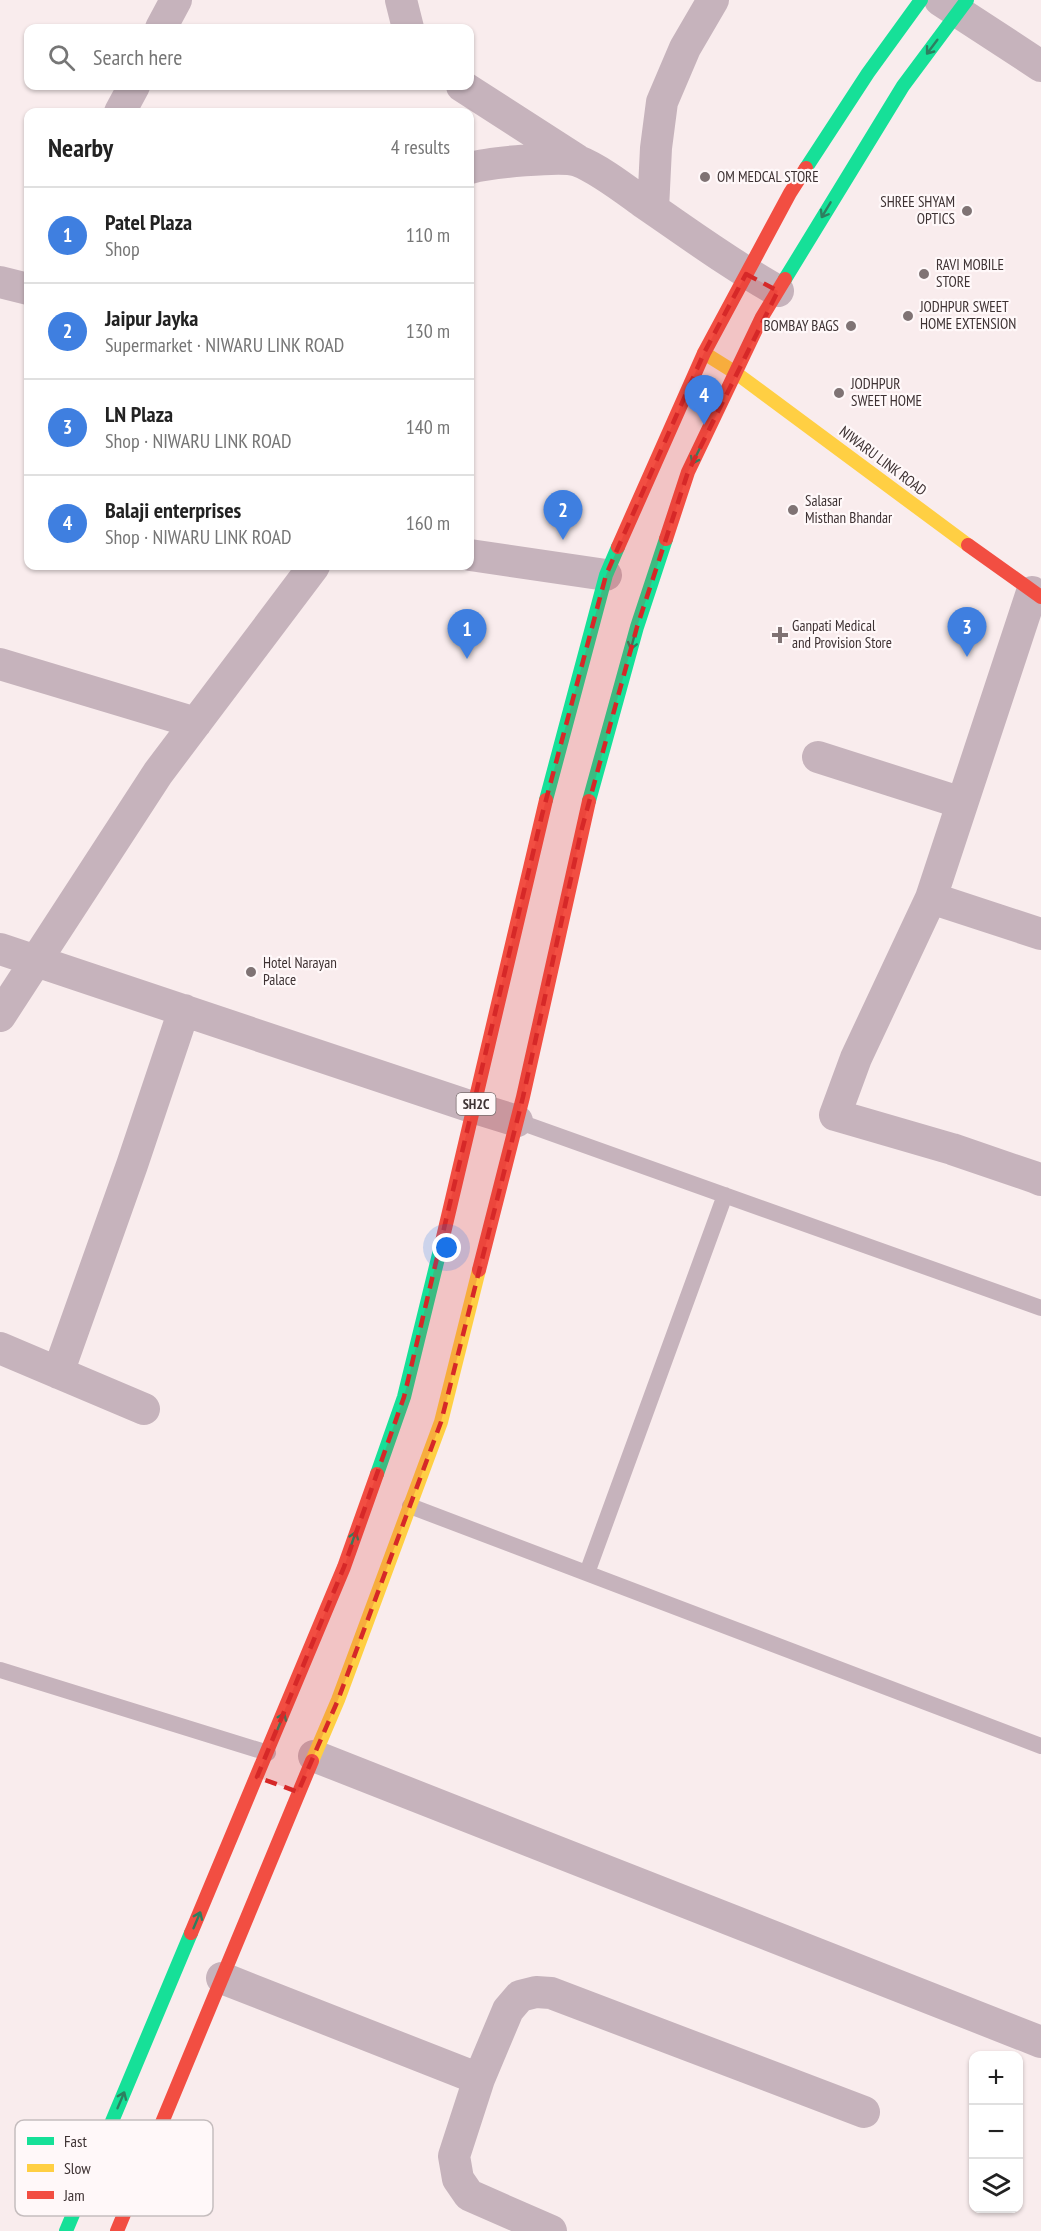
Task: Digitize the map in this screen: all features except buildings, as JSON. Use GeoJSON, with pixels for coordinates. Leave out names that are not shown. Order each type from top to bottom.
{"type":"FeatureCollection","features":[{"type":"Feature","properties":{"kind":"main road","name":"SH2C"},"geometry":{"type":"LineString","coordinates":[[114,2120],[262,1779],[268,1753],[344,1567],[404,1396],[542,815],[606,575],[705,353],[789,193],[868,73],[921,0]]}},
{"type":"Feature","properties":{"kind":"main road"},"geometry":{"type":"LineString","coordinates":[[163,2120],[222,1978],[293,1790],[314,1756],[338,1700],[441,1422],[517,1120],[582,828],[637,627],[688,472],[762,317],[955,4]]}},
{"type":"Feature","properties":{"kind":"main road","name":"NIWARU LINK ROAD"},"geometry":{"type":"LineString","coordinates":[[705,353],[736,373],[1036,595]]}},
{"type":"Feature","properties":{"kind":"main road","name":"SH2C"},"geometry":{"type":"LineString","coordinates":[[66,2231],[73,2216]]}},
{"type":"Feature","properties":{"kind":"main road"},"geometry":{"type":"LineString","coordinates":[[117,2231],[123,2216]]}},
{"type":"Feature","properties":{"kind":"street"},"geometry":{"type":"LineString","coordinates":[[163,24],[176,0]]}},
{"type":"Feature","properties":{"kind":"street"},"geometry":{"type":"LineString","coordinates":[[401,0],[407,24]]}},
{"type":"Feature","properties":{"kind":"street"},"geometry":{"type":"LineString","coordinates":[[653,209],[656,148],[662,102],[685,48],[713,0]]}},
{"type":"Feature","properties":{"kind":"street"},"geometry":{"type":"LineString","coordinates":[[955,4],[1041,66]]}},
{"type":"Feature","properties":{"kind":"street"},"geometry":{"type":"LineString","coordinates":[[122,108],[132,90]]}},
{"type":"Feature","properties":{"kind":"street"},"geometry":{"type":"LineString","coordinates":[[468,90],[653,209],[746,274],[778,291]]}},
{"type":"Feature","properties":{"kind":"street"},"geometry":{"type":"LineString","coordinates":[[474,167],[482,164],[546,159],[577,160]]}},
{"type":"Feature","properties":{"kind":"street"},"geometry":{"type":"LineString","coordinates":[[0,282],[24,288]]}},
{"type":"Feature","properties":{"kind":"street"},"geometry":{"type":"LineString","coordinates":[[474,556],[606,575]]}},
{"type":"Feature","properties":{"kind":"street"},"geometry":{"type":"LineString","coordinates":[[0,1016],[158,773],[311,570]]}},
{"type":"Feature","properties":{"kind":"street"},"geometry":{"type":"LineString","coordinates":[[1036,595],[962,803],[931,898],[856,1058],[835,1115],[962,1153],[1041,1180]]}},
{"type":"Feature","properties":{"kind":"street"},"geometry":{"type":"LineString","coordinates":[[0,664],[196,723]]}},
{"type":"Feature","properties":{"kind":"street"},"geometry":{"type":"LineString","coordinates":[[818,757],[962,803]]}},
{"type":"Feature","properties":{"kind":"street"},"geometry":{"type":"LineString","coordinates":[[931,898],[1041,934]]}},
{"type":"Feature","properties":{"kind":"street"},"geometry":{"type":"LineString","coordinates":[[0,949],[474,1108],[517,1120]]}},
{"type":"Feature","properties":{"kind":"street"},"geometry":{"type":"LineString","coordinates":[[58,1373],[184,1010]]}},
{"type":"Feature","properties":{"kind":"street"},"geometry":{"type":"LineString","coordinates":[[0,1348],[144,1409]]}},
{"type":"Feature","properties":{"kind":"street"},"geometry":{"type":"LineString","coordinates":[[314,1756],[1041,2042]]}},
{"type":"Feature","properties":{"kind":"street"},"geometry":{"type":"LineString","coordinates":[[222,1978],[479,2079]]}},
{"type":"Feature","properties":{"kind":"street"},"geometry":{"type":"LineString","coordinates":[[551,2231],[469,2195],[458,2179],[454,2156],[479,2079],[508,2010],[520,1996],[536,1992],[551,1994],[864,2112]]}},
{"type":"Feature","properties":{"kind":"lane"},"geometry":{"type":"LineString","coordinates":[[517,1120],[1041,1308]]}},
{"type":"Feature","properties":{"kind":"lane"},"geometry":{"type":"LineString","coordinates":[[586,1573],[725,1195]]}},
{"type":"Feature","properties":{"kind":"lane"},"geometry":{"type":"LineString","coordinates":[[410,1506],[1041,1746]]}},
{"type":"Feature","properties":{"kind":"lane"},"geometry":{"type":"LineString","coordinates":[[0,1670],[268,1753]]}},
{"type":"Feature","properties":{"kind":"highlighted area"},"geometry":{"type":"Polygon","coordinates":[[[746,274],[778,291],[688,472],[637,627],[582,828],[523,1097],[441,1422],[338,1700],[298,1792],[257,1777],[344,1567],[404,1397],[542,815],[606,575],[704,353],[746,274]]]}},
{"type":"Feature","properties":{"kind":"traffic: fast"},"geometry":{"type":"LineString","coordinates":[[806,168],[868,73],[921,0]]}},
{"type":"Feature","properties":{"kind":"traffic: fast"},"geometry":{"type":"LineString","coordinates":[[785,279],[903,86],[967,0]]}},
{"type":"Feature","properties":{"kind":"traffic: fast"},"geometry":{"type":"LineString","coordinates":[[589,801],[637,627],[666,539]]}},
{"type":"Feature","properties":{"kind":"traffic: fast"},"geometry":{"type":"LineString","coordinates":[[546,800],[606,575],[618,547]]}},
{"type":"Feature","properties":{"kind":"traffic: fast"},"geometry":{"type":"LineString","coordinates":[[377,1474],[404,1397],[440,1250]]}},
{"type":"Feature","properties":{"kind":"traffic: fast"},"geometry":{"type":"LineString","coordinates":[[113,2120],[191,1933]]}},
{"type":"Feature","properties":{"kind":"traffic: fast"},"geometry":{"type":"LineString","coordinates":[[66,2231],[72,2216]]}},
{"type":"Feature","properties":{"kind":"traffic: slow"},"geometry":{"type":"LineString","coordinates":[[704,353],[736,373],[968,545]]}},
{"type":"Feature","properties":{"kind":"traffic: slow"},"geometry":{"type":"LineString","coordinates":[[312,1761],[338,1700],[441,1422],[479,1270]]}},
{"type":"Feature","properties":{"kind":"traffic: jam"},"geometry":{"type":"LineString","coordinates":[[618,547],[704,353],[790,193],[806,168]]}},
{"type":"Feature","properties":{"kind":"traffic: jam"},"geometry":{"type":"LineString","coordinates":[[666,539],[688,472],[762,317],[785,279]]}},
{"type":"Feature","properties":{"kind":"traffic: jam"},"geometry":{"type":"LineString","coordinates":[[968,545],[1041,597]]}},
{"type":"Feature","properties":{"kind":"traffic: jam"},"geometry":{"type":"LineString","coordinates":[[440,1250],[546,800]]}},
{"type":"Feature","properties":{"kind":"traffic: jam"},"geometry":{"type":"LineString","coordinates":[[479,1270],[523,1097],[589,801]]}},
{"type":"Feature","properties":{"kind":"traffic: jam"},"geometry":{"type":"LineString","coordinates":[[191,1933],[344,1567],[377,1474]]}},
{"type":"Feature","properties":{"kind":"traffic: jam"},"geometry":{"type":"LineString","coordinates":[[163,2120],[312,1761]]}},
{"type":"Feature","properties":{"kind":"traffic: jam"},"geometry":{"type":"LineString","coordinates":[[117,2231],[123,2216]]}},
{"type":"Feature","properties":{"kind":"place","name":"OM MEDCAL STORE"},"geometry":{"type":"Point","coordinates":[705,177]}},
{"type":"Feature","properties":{"kind":"place","name":"SHREE SHYAM OPTICS"},"geometry":{"type":"Point","coordinates":[967,211]}},
{"type":"Feature","properties":{"kind":"place","name":"RAVI MOBILE STORE"},"geometry":{"type":"Point","coordinates":[924,274]}},
{"type":"Feature","properties":{"kind":"place","name":"JODHPUR SWEET HOME EXTENSION"},"geometry":{"type":"Point","coordinates":[908,316]}},
{"type":"Feature","properties":{"kind":"place","name":"BOMBAY BAGS"},"geometry":{"type":"Point","coordinates":[851,326]}},
{"type":"Feature","properties":{"kind":"place","name":"JODHPUR SWEET HOME"},"geometry":{"type":"Point","coordinates":[839,393]}},
{"type":"Feature","properties":{"kind":"place","name":"Balaji enterprises"},"geometry":{"type":"Point","coordinates":[704,425]}},
{"type":"Feature","properties":{"kind":"place","name":"Salasar Misthan Bhandar"},"geometry":{"type":"Point","coordinates":[793,510]}},
{"type":"Feature","properties":{"kind":"place","name":"Jaipur Jayka"},"geometry":{"type":"Point","coordinates":[563,540]}},
{"type":"Feature","properties":{"kind":"place","name":"Ganpati Medical and Provision Store"},"geometry":{"type":"Point","coordinates":[780,635]}},
{"type":"Feature","properties":{"kind":"place","name":"LN Plaza"},"geometry":{"type":"Point","coordinates":[967,657]}},
{"type":"Feature","properties":{"kind":"place","name":"Patel Plaza"},"geometry":{"type":"Point","coordinates":[467,659]}},
{"type":"Feature","properties":{"kind":"place","name":"Hotel Narayan Palace"},"geometry":{"type":"Point","coordinates":[251,972]}}]}
